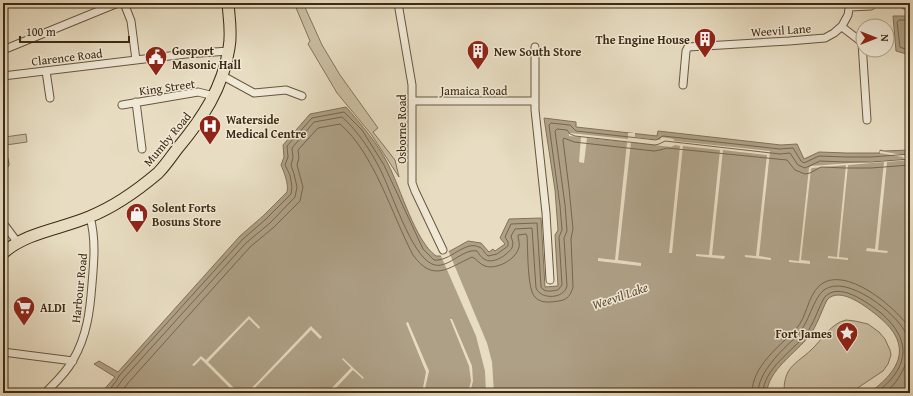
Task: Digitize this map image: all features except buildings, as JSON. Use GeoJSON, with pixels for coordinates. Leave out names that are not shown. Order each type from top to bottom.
{"type":"FeatureCollection","features":[{"type":"Feature","properties":{"kind":"main road","name":"Mumby Road"},"geometry":{"type":"LineString","coordinates":[[3,252],[31,237],[90,217],[127,197],[159,172],[198,124],[214,96],[223,76],[229,51],[230,33],[228,3]]}},
{"type":"Feature","properties":{"kind":"street"},"geometry":{"type":"LineString","coordinates":[[3,50],[118,3]]}},
{"type":"Feature","properties":{"kind":"street"},"geometry":{"type":"LineString","coordinates":[[124,3],[131,21],[136,60]]}},
{"type":"Feature","properties":{"kind":"street","name":"Osborne Road"},"geometry":{"type":"LineString","coordinates":[[398,3],[410,72],[413,101],[412,183],[443,250]]}},
{"type":"Feature","properties":{"kind":"street"},"geometry":{"type":"LineString","coordinates":[[868,120],[862,43],[842,27],[847,18],[850,5],[871,6]]}},
{"type":"Feature","properties":{"kind":"street","name":"Weevil Lane"},"geometry":{"type":"LineString","coordinates":[[683,85],[686,48],[688,47],[823,38],[842,27]]}},
{"type":"Feature","properties":{"kind":"street"},"geometry":{"type":"LineString","coordinates":[[535,47],[535,101],[546,214],[550,280]]}},
{"type":"Feature","properties":{"kind":"street","name":"Clarence Road"},"geometry":{"type":"LineString","coordinates":[[3,76],[202,52],[229,51]]}},
{"type":"Feature","properties":{"kind":"street"},"geometry":{"type":"LineString","coordinates":[[46,70],[50,98]]}},
{"type":"Feature","properties":{"kind":"street"},"geometry":{"type":"LineString","coordinates":[[223,76],[256,93],[286,90],[302,96]]}},
{"type":"Feature","properties":{"kind":"street","name":"King Street"},"geometry":{"type":"LineString","coordinates":[[122,104],[198,92],[214,96]]}},
{"type":"Feature","properties":{"kind":"street","name":"Jamaica Road"},"geometry":{"type":"LineString","coordinates":[[413,101],[535,101]]}},
{"type":"Feature","properties":{"kind":"street"},"geometry":{"type":"LineString","coordinates":[[136,102],[142,150]]}},
{"type":"Feature","properties":{"kind":"street"},"geometry":{"type":"LineString","coordinates":[[3,155],[5,164]]}},
{"type":"Feature","properties":{"kind":"street","name":"Harbour Road"},"geometry":{"type":"LineString","coordinates":[[45,393],[62,376],[73,361],[82,341],[89,316],[94,242],[90,217]]}},
{"type":"Feature","properties":{"kind":"street"},"geometry":{"type":"LineString","coordinates":[[3,223],[18,243]]}},
{"type":"Feature","properties":{"kind":"street"},"geometry":{"type":"LineString","coordinates":[[3,352],[73,361]]}},
{"type":"Feature","properties":{"kind":"shaded area"},"geometry":{"type":"Polygon","coordinates":[[[294,3],[303,3],[322,45],[340,75],[378,128],[373,132],[395,160],[399,177],[371,134],[337,93],[308,44],[310,41],[294,3]]]}},
{"type":"Feature","properties":{"kind":"shaded area"},"geometry":{"type":"Polygon","coordinates":[[[898,3],[910,3],[910,9],[903,9],[898,3]]]}},
{"type":"Feature","properties":{"kind":"shaded area"},"geometry":{"type":"Polygon","coordinates":[[[26,134],[27,142],[6,145],[5,137],[26,134]]]}},
{"type":"Feature","properties":{"kind":"shaded area"},"geometry":{"type":"Polygon","coordinates":[[[846,320],[868,324],[879,332],[885,339],[891,355],[888,364],[883,371],[850,393],[785,393],[785,380],[790,369],[811,350],[831,328],[846,320]]]}},
{"type":"Feature","properties":{"kind":"water"},"geometry":{"type":"Polygon","coordinates":[[[893,16],[910,16],[910,55],[896,51],[895,18],[893,18],[893,16]]]}},
{"type":"Feature","properties":{"kind":"water","name":"Weevil Lake"},"geometry":{"type":"Polygon","coordinates":[[[346,107],[369,134],[384,156],[415,227],[428,249],[436,256],[441,256],[468,241],[481,243],[489,252],[493,249],[495,251],[505,244],[500,238],[509,219],[541,218],[545,287],[558,286],[555,235],[558,230],[555,190],[544,118],[576,122],[576,127],[657,136],[658,131],[781,145],[797,144],[804,159],[819,152],[880,153],[880,150],[910,150],[910,393],[869,393],[889,375],[895,366],[899,357],[899,347],[896,337],[890,327],[868,308],[846,296],[839,295],[833,296],[827,300],[812,332],[777,370],[768,385],[767,393],[101,393],[115,377],[94,364],[99,361],[118,372],[240,236],[287,192],[287,182],[281,165],[284,157],[283,145],[310,114],[346,107]]]}},
{"type":"Feature","properties":{"kind":"pier"},"geometry":{"type":"Polygon","coordinates":[[[569,133],[628,139],[628,133],[635,133],[635,137],[660,140],[661,137],[673,139],[675,141],[770,151],[759,256],[771,258],[771,260],[745,257],[745,255],[756,256],[767,155],[723,150],[712,255],[725,256],[724,259],[696,256],[696,254],[709,255],[720,150],[683,146],[672,253],[669,253],[680,146],[675,145],[671,147],[631,142],[618,260],[641,263],[641,266],[598,261],[598,258],[615,260],[627,142],[587,138],[584,163],[579,162],[581,137],[569,136],[569,133]]]}},
{"type":"Feature","properties":{"kind":"pier"},"geometry":{"type":"Polygon","coordinates":[[[880,151],[903,155],[910,154],[910,160],[887,162],[878,250],[888,251],[887,253],[866,251],[867,248],[875,249],[884,162],[848,165],[839,257],[848,258],[848,260],[828,258],[828,256],[837,257],[846,165],[812,168],[801,260],[810,261],[810,264],[789,262],[789,260],[799,261],[809,168],[811,166],[904,159],[903,157],[880,153],[880,151]]]}},
{"type":"Feature","properties":{"kind":"pier"},"geometry":{"type":"Polygon","coordinates":[[[448,250],[487,343],[492,362],[494,393],[486,393],[485,371],[476,336],[440,254],[448,250]]]}},
{"type":"Feature","properties":{"kind":"pier"},"geometry":{"type":"Polygon","coordinates":[[[249,316],[260,327],[259,329],[249,319],[208,362],[239,393],[235,393],[201,359],[194,366],[192,365],[201,356],[206,360],[249,316]]]}},
{"type":"Feature","properties":{"kind":"pier"},"geometry":{"type":"Polygon","coordinates":[[[450,319],[452,319],[472,366],[473,381],[470,393],[468,393],[471,381],[469,366],[450,319]]]}},
{"type":"Feature","properties":{"kind":"pier"},"geometry":{"type":"Polygon","coordinates":[[[408,322],[429,371],[424,393],[422,393],[426,372],[406,323],[408,322]]]}},
{"type":"Feature","properties":{"kind":"pier"},"geometry":{"type":"Polygon","coordinates":[[[311,326],[322,337],[320,339],[311,330],[250,393],[247,393],[311,326]]]}},
{"type":"Feature","properties":{"kind":"pier"},"geometry":{"type":"Polygon","coordinates":[[[343,358],[364,378],[363,379],[353,370],[331,393],[327,393],[351,368],[342,359],[343,358]]]}},
{"type":"Feature","properties":{"kind":"place","name":"The Engine House"},"geometry":{"type":"Point","coordinates":[705,58]}},
{"type":"Feature","properties":{"kind":"place","name":"New South Store"},"geometry":{"type":"Point","coordinates":[478,70]}},
{"type":"Feature","properties":{"kind":"place","name":"Gosport Masonic Hall"},"geometry":{"type":"Point","coordinates":[156,76]}},
{"type":"Feature","properties":{"kind":"place","name":"Waterside Medical Centre"},"geometry":{"type":"Point","coordinates":[210,146]}},
{"type":"Feature","properties":{"kind":"place","name":"Solent Forts Bosuns Store"},"geometry":{"type":"Point","coordinates":[137,234]}},
{"type":"Feature","properties":{"kind":"place","name":"ALDI"},"geometry":{"type":"Point","coordinates":[24,326]}},
{"type":"Feature","properties":{"kind":"place","name":"Fort James"},"geometry":{"type":"Point","coordinates":[847,352]}}]}
